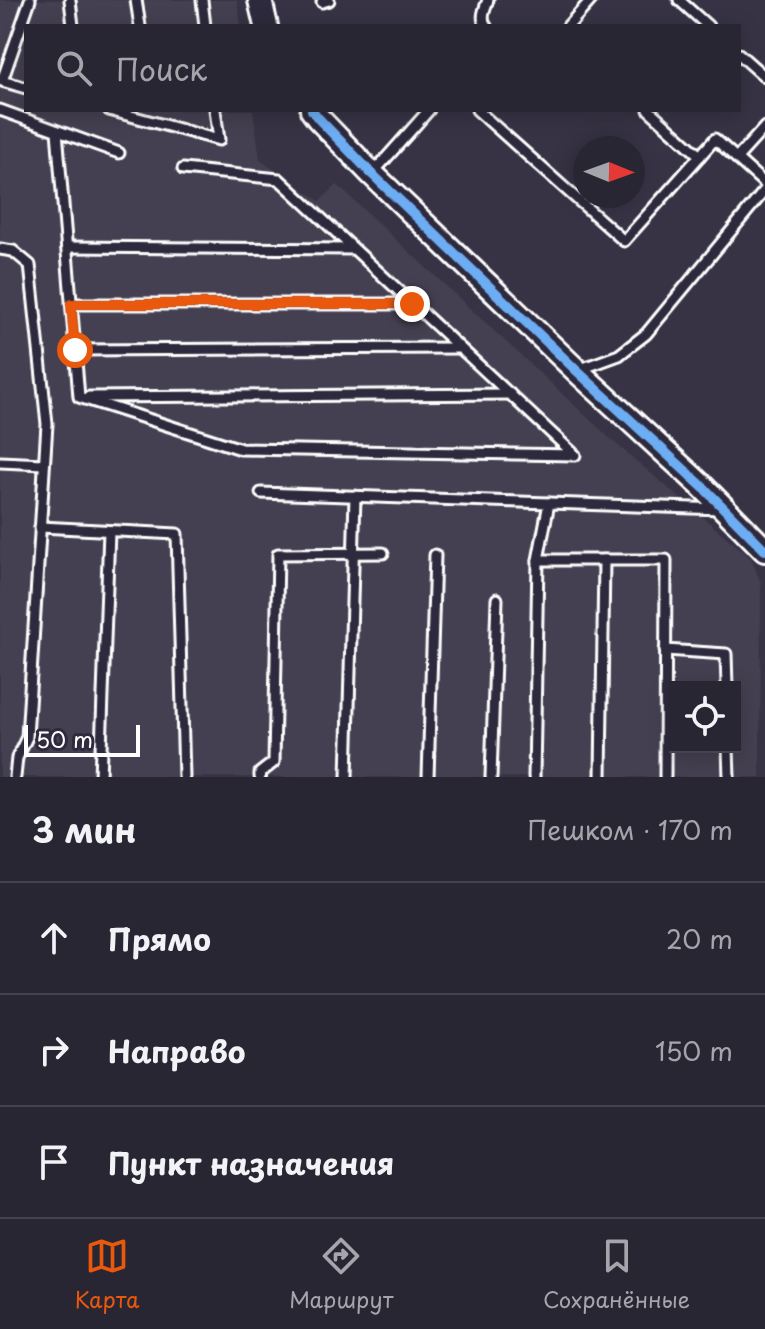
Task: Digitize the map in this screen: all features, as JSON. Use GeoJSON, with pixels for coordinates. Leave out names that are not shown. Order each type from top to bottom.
{"type":"FeatureCollection","features":[{"type":"Feature","properties":{"kind":"street"},"geometry":{"type":"LineString","coordinates":[[260,0],[266,24]]}},
{"type":"Feature","properties":{"kind":"street"},"geometry":{"type":"LineString","coordinates":[[314,112],[372,174],[765,550]]}},
{"type":"Feature","properties":{"kind":"lane"},"geometry":{"type":"LineString","coordinates":[[24,87],[2,81],[30,0]]}},
{"type":"Feature","properties":{"kind":"lane"},"geometry":{"type":"LineString","coordinates":[[70,0],[73,24]]}},
{"type":"Feature","properties":{"kind":"lane"},"geometry":{"type":"LineString","coordinates":[[136,0],[140,24]]}},
{"type":"Feature","properties":{"kind":"lane"},"geometry":{"type":"LineString","coordinates":[[202,0],[205,24]]}},
{"type":"Feature","properties":{"kind":"lane"},"geometry":{"type":"LineString","coordinates":[[484,24],[488,0]]}},
{"type":"Feature","properties":{"kind":"lane"},"geometry":{"type":"LineString","coordinates":[[570,24],[591,0]]}},
{"type":"Feature","properties":{"kind":"lane"},"geometry":{"type":"LineString","coordinates":[[679,0],[706,24]]}},
{"type":"Feature","properties":{"kind":"lane"},"geometry":{"type":"LineString","coordinates":[[741,56],[765,77]]}},
{"type":"Feature","properties":{"kind":"lane"},"geometry":{"type":"LineString","coordinates":[[0,110],[119,153]]}},
{"type":"Feature","properties":{"kind":"lane"},"geometry":{"type":"LineString","coordinates":[[116,112],[219,140],[215,112]]}},
{"type":"Feature","properties":{"kind":"lane"},"geometry":{"type":"LineString","coordinates":[[152,112],[153,123]]}},
{"type":"Feature","properties":{"kind":"lane"},"geometry":{"type":"LineString","coordinates":[[372,174],[427,112]]}},
{"type":"Feature","properties":{"kind":"lane"},"geometry":{"type":"LineString","coordinates":[[479,112],[624,241],[715,139],[765,187],[646,334],[619,355],[577,371]]}},
{"type":"Feature","properties":{"kind":"lane"},"geometry":{"type":"LineString","coordinates":[[486,119],[492,112]]}},
{"type":"Feature","properties":{"kind":"lane"},"geometry":{"type":"LineString","coordinates":[[651,112],[700,156]]}},
{"type":"Feature","properties":{"kind":"lane"},"geometry":{"type":"LineString","coordinates":[[737,158],[765,127]]}},
{"type":"Feature","properties":{"kind":"lane"},"geometry":{"type":"LineString","coordinates":[[57,131],[79,397]]}},
{"type":"Feature","properties":{"kind":"lane"},"geometry":{"type":"LineString","coordinates":[[79,397],[241,449],[575,455],[279,179],[183,169]]}},
{"type":"Feature","properties":{"kind":"lane"},"geometry":{"type":"LineString","coordinates":[[67,247],[353,249]]}},
{"type":"Feature","properties":{"kind":"lane"},"geometry":{"type":"LineString","coordinates":[[0,249],[13,251],[30,265],[47,424],[27,737],[17,758],[15,777]]}},
{"type":"Feature","properties":{"kind":"lane"},"geometry":{"type":"LineString","coordinates":[[71,304],[412,304]]}},
{"type":"Feature","properties":{"kind":"lane"},"geometry":{"type":"LineString","coordinates":[[75,350],[460,348]]}},
{"type":"Feature","properties":{"kind":"lane"},"geometry":{"type":"LineString","coordinates":[[79,397],[510,394]]}},
{"type":"Feature","properties":{"kind":"lane"},"geometry":{"type":"LineString","coordinates":[[0,462],[44,464]]}},
{"type":"Feature","properties":{"kind":"lane"},"geometry":{"type":"LineString","coordinates":[[261,493],[724,509]]}},
{"type":"Feature","properties":{"kind":"lane"},"geometry":{"type":"LineString","coordinates":[[347,777],[355,496]]}},
{"type":"Feature","properties":{"kind":"lane"},"geometry":{"type":"LineString","coordinates":[[534,777],[538,560],[549,503]]}},
{"type":"Feature","properties":{"kind":"lane"},"geometry":{"type":"LineString","coordinates":[[40,527],[177,534],[184,777]]}},
{"type":"Feature","properties":{"kind":"lane"},"geometry":{"type":"LineString","coordinates":[[100,777],[109,531]]}},
{"type":"Feature","properties":{"kind":"lane"},"geometry":{"type":"LineString","coordinates":[[260,777],[260,773],[274,762],[278,554],[383,553]]}},
{"type":"Feature","properties":{"kind":"lane"},"geometry":{"type":"LineString","coordinates":[[428,777],[435,555]]}},
{"type":"Feature","properties":{"kind":"lane"},"geometry":{"type":"LineString","coordinates":[[538,560],[666,560],[665,777]]}},
{"type":"Feature","properties":{"kind":"lane"},"geometry":{"type":"LineString","coordinates":[[601,777],[604,560]]}},
{"type":"Feature","properties":{"kind":"lane"},"geometry":{"type":"LineString","coordinates":[[491,777],[497,599]]}},
{"type":"Feature","properties":{"kind":"lane"},"geometry":{"type":"LineString","coordinates":[[665,650],[726,654],[727,681]]}},
{"type":"Feature","properties":{"kind":"lane"},"geometry":{"type":"LineString","coordinates":[[728,753],[729,777]]}},
{"type":"Feature","properties":{"kind":"shaded area"},"geometry":{"type":"Polygon","coordinates":[[[0,0],[237,0],[241,24],[24,24],[24,112],[253,112],[260,160],[320,201],[337,185],[615,443],[751,558],[761,583],[760,777],[0,777],[0,0]]]}},
{"type":"Feature","properties":{"kind":"cycle path"},"geometry":{"type":"LineString","coordinates":[[314,112],[372,174],[704,488],[765,550]]}},
{"type":"Feature","properties":{"kind":"route"},"geometry":{"type":"LineString","coordinates":[[75,350],[71,304],[412,304]]}}]}
